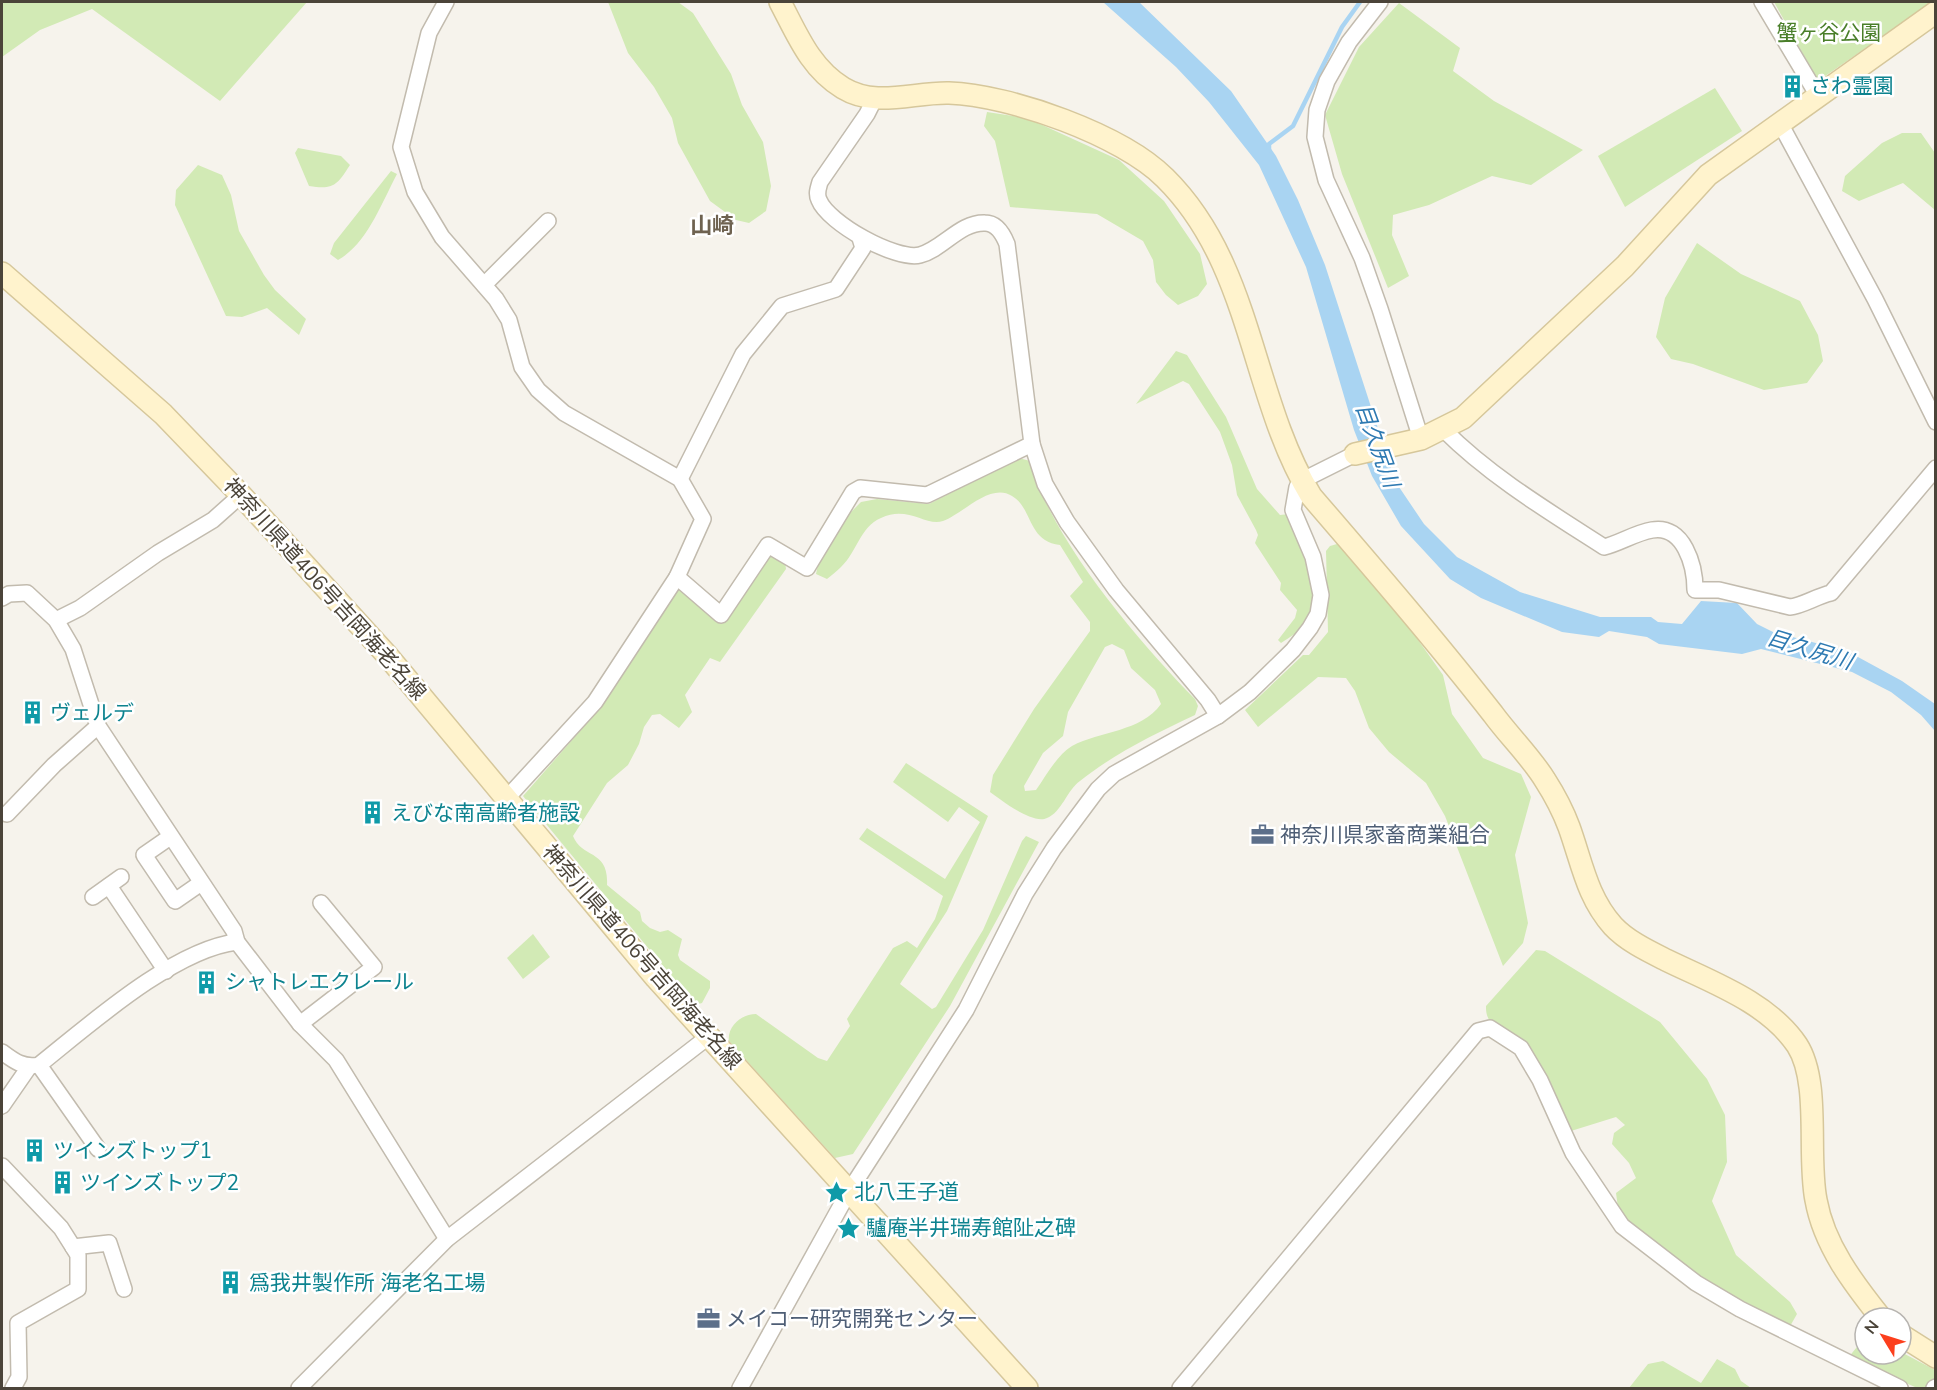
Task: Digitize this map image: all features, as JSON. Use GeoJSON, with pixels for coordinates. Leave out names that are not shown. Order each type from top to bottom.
{"type":"FeatureCollection","features":[{"type":"Feature","properties":{"kind":"street"},"geometry":{"type":"LineString","coordinates":[[446,2],[429,33],[401,147],[416,192],[437,228],[484,285],[509,320],[522,367],[538,390],[564,413],[680,479],[702,519],[677,577],[595,702],[507,798]]}},
{"type":"Feature","properties":{"kind":"street"},"geometry":{"type":"LineString","coordinates":[[780,2],[818,69],[843,88],[860,96],[875,98],[949,93],[991,99],[1037,112],[1112,141],[1164,177],[1186,202],[1211,239],[1235,288],[1269,402],[1302,481],[1311,496],[1451,661],[1544,778],[1568,824],[1587,885],[1599,909],[1616,929],[1645,950],[1724,987],[1760,1009],[1781,1025],[1799,1048],[1809,1084],[1815,1199],[1824,1231],[1839,1260],[1872,1306]]}},
{"type":"Feature","properties":{"kind":"street"},"geometry":{"type":"LineString","coordinates":[[1380,2],[1349,42],[1327,81],[1317,110],[1315,137],[1326,180],[1362,258],[1380,309],[1416,440]]}},
{"type":"Feature","properties":{"kind":"street"},"geometry":{"type":"LineString","coordinates":[[1762,2],[1818,96]]}},
{"type":"Feature","properties":{"kind":"street"},"geometry":{"type":"LineString","coordinates":[[740,1389],[848,1193],[966,1010],[1025,894],[1054,848],[1098,789],[1114,774],[1218,717],[1250,692],[1293,650],[1318,614],[1321,595],[1313,557],[1293,510],[1297,487],[1302,481],[1355,454],[1416,440],[1444,430],[1477,407],[1625,266],[1708,175],[1781,125],[1935,12]]}},
{"type":"Feature","properties":{"kind":"street"},"geometry":{"type":"LineString","coordinates":[[875,98],[867,114],[820,182],[817,194],[819,203],[860,238],[905,255],[920,255],[956,233],[983,223],[991,224],[1002,232],[1007,244],[1032,444],[1045,484],[1067,522],[1116,590],[1208,700],[1218,717]]}},
{"type":"Feature","properties":{"kind":"street"},"geometry":{"type":"LineString","coordinates":[[1781,125],[1875,299],[1935,422]]}},
{"type":"Feature","properties":{"kind":"street"},"geometry":{"type":"LineString","coordinates":[[484,285],[548,221]]}},
{"type":"Feature","properties":{"kind":"street"},"geometry":{"type":"LineString","coordinates":[[680,479],[743,354],[754,338],[782,306],[836,289],[864,248],[860,238]]}},
{"type":"Feature","properties":{"kind":"street","name":"神奈川県道406号吉岡海老名線"},"geometry":{"type":"LineString","coordinates":[[2,273],[163,414],[241,495],[386,654],[656,978],[1027,1389]]}},
{"type":"Feature","properties":{"kind":"street"},"geometry":{"type":"LineString","coordinates":[[1444,430],[1467,453],[1546,510],[1604,547],[1655,529],[1672,533],[1690,556],[1695,571],[1695,590],[1719,590],[1790,607],[1800,606],[1811,598],[1831,593],[1935,468]]}},
{"type":"Feature","properties":{"kind":"street"},"geometry":{"type":"LineString","coordinates":[[677,577],[721,615],[768,545],[807,568],[853,492],[860,488],[927,495],[1032,444]]}},
{"type":"Feature","properties":{"kind":"street"},"geometry":{"type":"LineString","coordinates":[[56,621],[80,608],[159,553],[213,520],[241,495]]}},
{"type":"Feature","properties":{"kind":"street"},"geometry":{"type":"LineString","coordinates":[[2,598],[9,594],[27,593],[56,621],[73,649],[98,726],[234,931],[237,942],[300,1024],[336,1060],[447,1239]]}},
{"type":"Feature","properties":{"kind":"street"},"geometry":{"type":"LineString","coordinates":[[7,814],[54,765],[98,726]]}},
{"type":"Feature","properties":{"kind":"street"},"geometry":{"type":"LineString","coordinates":[[170,837],[144,855],[175,901],[201,883]]}},
{"type":"Feature","properties":{"kind":"street"},"geometry":{"type":"LineString","coordinates":[[93,897],[115,882],[166,971]]}},
{"type":"Feature","properties":{"kind":"street"},"geometry":{"type":"LineString","coordinates":[[300,1024],[374,967],[321,903]]}},
{"type":"Feature","properties":{"kind":"street"},"geometry":{"type":"LineString","coordinates":[[2,1106],[34,1066],[117,1002],[166,971],[218,944],[237,942]]}},
{"type":"Feature","properties":{"kind":"street"},"geometry":{"type":"LineString","coordinates":[[1180,1389],[1478,1031],[1484,1028],[1490,1028],[1521,1048],[1540,1080],[1573,1152],[1622,1226],[1696,1283],[1740,1309],[1900,1389]]}},
{"type":"Feature","properties":{"kind":"street"},"geometry":{"type":"LineString","coordinates":[[299,1389],[447,1239],[708,1037]]}},
{"type":"Feature","properties":{"kind":"street"},"geometry":{"type":"LineString","coordinates":[[2,1052],[18,1064],[34,1066],[98,1149]]}},
{"type":"Feature","properties":{"kind":"street"},"geometry":{"type":"LineString","coordinates":[[2,1166],[61,1228],[78,1255],[78,1289],[18,1323],[19,1377],[14,1389]]}},
{"type":"Feature","properties":{"kind":"street"},"geometry":{"type":"LineString","coordinates":[[74,1247],[109,1243],[124,1289]]}},
{"type":"Feature","properties":{"kind":"street"},"geometry":{"type":"LineString","coordinates":[[1913,1343],[1935,1357]]}},
{"type":"Feature","properties":{"kind":"green space"},"geometry":{"type":"Polygon","coordinates":[[[2,2],[307,2],[220,101],[92,9],[40,30],[2,57],[2,2]]]}},
{"type":"Feature","properties":{"kind":"green space"},"geometry":{"type":"Polygon","coordinates":[[[608,2],[678,2],[693,13],[731,74],[742,105],[763,142],[771,186],[766,211],[749,223],[736,220],[710,201],[678,143],[672,118],[654,87],[628,53],[608,2]]]}},
{"type":"Feature","properties":{"kind":"green space","name":"蟹ヶ谷公園"},"geometry":{"type":"Polygon","coordinates":[[[1774,2],[1932,2],[1818,81],[1774,2]]]}},
{"type":"Feature","properties":{"kind":"green space"},"geometry":{"type":"Polygon","coordinates":[[[1399,3],[1460,48],[1453,71],[1494,101],[1583,150],[1531,185],[1492,176],[1429,205],[1393,215],[1392,235],[1409,276],[1388,288],[1342,174],[1325,115],[1359,47],[1399,3]]]}},
{"type":"Feature","properties":{"kind":"green space"},"geometry":{"type":"Polygon","coordinates":[[[1715,88],[1742,131],[1625,207],[1598,156],[1715,88]]]}},
{"type":"Feature","properties":{"kind":"green space"},"geometry":{"type":"Polygon","coordinates":[[[987,112],[1027,118],[1119,160],[1164,201],[1200,254],[1207,284],[1198,296],[1178,305],[1156,282],[1153,260],[1143,241],[1097,214],[1010,207],[995,141],[984,126],[987,112]]]}},
{"type":"Feature","properties":{"kind":"green space"},"geometry":{"type":"Polygon","coordinates":[[[1902,133],[1921,133],[1935,153],[1935,210],[1903,183],[1859,201],[1842,191],[1845,176],[1882,143],[1902,133]]]}},
{"type":"Feature","properties":{"kind":"green space"},"geometry":{"type":"Polygon","coordinates":[[[298,148],[341,156],[350,165],[334,184],[324,187],[309,186],[295,153],[298,148]]]}},
{"type":"Feature","properties":{"kind":"green space"},"geometry":{"type":"Polygon","coordinates":[[[198,165],[222,175],[231,195],[239,231],[264,275],[275,290],[306,319],[299,335],[267,308],[242,317],[226,316],[175,205],[176,190],[198,165]]]}},
{"type":"Feature","properties":{"kind":"green space"},"geometry":{"type":"Polygon","coordinates":[[[391,171],[397,174],[373,222],[357,244],[338,260],[330,254],[334,243],[391,171]]]}},
{"type":"Feature","properties":{"kind":"green space"},"geometry":{"type":"Polygon","coordinates":[[[1697,243],[1741,274],[1800,301],[1818,335],[1823,361],[1807,383],[1764,390],[1693,364],[1671,359],[1656,337],[1665,298],[1697,243]]]}},
{"type":"Feature","properties":{"kind":"green space"},"geometry":{"type":"Polygon","coordinates":[[[1176,351],[1187,355],[1226,417],[1257,489],[1280,515],[1289,514],[1306,553],[1314,582],[1313,610],[1302,628],[1281,643],[1278,640],[1295,618],[1297,610],[1280,590],[1281,583],[1255,543],[1258,535],[1237,495],[1232,465],[1220,432],[1189,384],[1183,381],[1136,404],[1176,351]]]}},
{"type":"Feature","properties":{"kind":"green space"},"geometry":{"type":"Polygon","coordinates":[[[1019,458],[1030,461],[1041,491],[1076,555],[1123,619],[1195,699],[1198,706],[1195,715],[1165,729],[1093,771],[1075,785],[1057,811],[1047,818],[1034,818],[1026,815],[990,792],[993,775],[1034,709],[1090,631],[1090,622],[1070,596],[1083,582],[1060,545],[1042,537],[1036,531],[1019,501],[1004,493],[986,496],[943,521],[930,521],[900,514],[881,518],[868,527],[836,572],[827,579],[816,574],[819,560],[848,515],[861,502],[877,499],[929,504],[1019,458]],[[1112,644],[1105,647],[1068,712],[1063,736],[1043,753],[1024,786],[1025,791],[1036,790],[1057,760],[1072,746],[1131,726],[1153,713],[1161,704],[1155,690],[1131,668],[1124,650],[1112,644]]]}},
{"type":"Feature","properties":{"kind":"green space"},"geometry":{"type":"Polygon","coordinates":[[[1337,544],[1374,578],[1443,675],[1452,714],[1483,758],[1521,774],[1531,797],[1515,855],[1528,923],[1523,943],[1503,966],[1445,816],[1426,783],[1389,752],[1369,728],[1355,691],[1346,678],[1318,677],[1258,727],[1245,710],[1303,655],[1309,655],[1328,632],[1326,551],[1330,546],[1337,544]]]}},
{"type":"Feature","properties":{"kind":"green space"},"geometry":{"type":"Polygon","coordinates":[[[771,553],[785,562],[786,569],[720,662],[710,658],[685,695],[692,712],[679,728],[660,714],[652,715],[644,727],[639,744],[628,765],[607,783],[573,836],[582,848],[604,865],[607,885],[640,912],[642,921],[650,928],[660,932],[668,930],[682,939],[678,955],[680,960],[710,981],[710,988],[702,1003],[695,1005],[523,796],[601,707],[671,588],[681,588],[720,622],[771,553]]]}},
{"type":"Feature","properties":{"kind":"green space"},"geometry":{"type":"Polygon","coordinates":[[[906,763],[988,816],[947,911],[900,984],[932,1009],[936,1007],[983,930],[1022,841],[1026,836],[1039,842],[950,1006],[853,1154],[835,1158],[729,1041],[730,1030],[736,1022],[746,1016],[756,1014],[818,1058],[827,1061],[850,1026],[847,1019],[893,948],[907,941],[917,948],[935,919],[943,896],[859,839],[867,828],[945,879],[980,822],[959,807],[948,822],[893,782],[906,763]]]}},
{"type":"Feature","properties":{"kind":"green space"},"geometry":{"type":"Polygon","coordinates":[[[533,934],[550,957],[523,979],[507,958],[533,934]]]}},
{"type":"Feature","properties":{"kind":"green space"},"geometry":{"type":"Polygon","coordinates":[[[1536,950],[1545,951],[1660,1022],[1707,1079],[1725,1115],[1727,1162],[1712,1201],[1736,1255],[1790,1302],[1797,1314],[1789,1328],[1668,1266],[1620,1222],[1616,1193],[1636,1178],[1629,1163],[1612,1144],[1614,1133],[1625,1125],[1616,1117],[1571,1131],[1529,1060],[1517,1045],[1494,1026],[1487,1014],[1486,1006],[1536,950]]]}},
{"type":"Feature","properties":{"kind":"green space"},"geometry":{"type":"Polygon","coordinates":[[[1913,1358],[1935,1370],[1935,1379],[1926,1388],[1915,1387],[1866,1366],[1913,1366],[1913,1358]]]}},
{"type":"Feature","properties":{"kind":"green space"},"geometry":{"type":"Polygon","coordinates":[[[1717,1359],[1735,1369],[1741,1381],[1751,1388],[1629,1388],[1648,1364],[1663,1361],[1701,1383],[1717,1359]]]}},
{"type":"Feature","properties":{"kind":"water","name":"目久尻川"},"geometry":{"type":"Polygon","coordinates":[[[1103,2],[1139,2],[1231,91],[1276,156],[1298,200],[1325,265],[1395,481],[1424,524],[1457,557],[1520,592],[1600,617],[1651,617],[1658,622],[1682,624],[1701,601],[1737,603],[1757,624],[1773,632],[1847,651],[1902,681],[1935,704],[1935,731],[1921,715],[1891,692],[1852,672],[1761,649],[1742,654],[1659,644],[1647,637],[1609,631],[1599,637],[1562,632],[1481,598],[1450,579],[1401,526],[1372,476],[1354,430],[1306,267],[1259,165],[1209,102],[1176,67],[1103,2]]]}},
{"type":"Feature","properties":{"kind":"waterway"},"geometry":{"type":"LineString","coordinates":[[1269,150],[1269,144],[1293,126],[1342,27],[1360,2]]}},
{"type":"Feature","properties":{"kind":"place","name":"さわ霊園"},"geometry":{"type":"Point","coordinates":[1792,86]}},
{"type":"Feature","properties":{"kind":"place","name":"ヴェルデ"},"geometry":{"type":"Point","coordinates":[32,713]}},
{"type":"Feature","properties":{"kind":"place","name":"えびな南高齢者施設"},"geometry":{"type":"Point","coordinates":[373,813]}},
{"type":"Feature","properties":{"kind":"place","name":"神奈川県家畜商業組合"},"geometry":{"type":"Point","coordinates":[1262,835]}},
{"type":"Feature","properties":{"kind":"place","name":"シャトレエクレール"},"geometry":{"type":"Point","coordinates":[207,982]}},
{"type":"Feature","properties":{"kind":"place","name":"ツインズトップ1"},"geometry":{"type":"Point","coordinates":[35,1151]}},
{"type":"Feature","properties":{"kind":"place","name":"ツインズトップ2"},"geometry":{"type":"Point","coordinates":[62,1183]}},
{"type":"Feature","properties":{"kind":"place","name":"北八王子道"},"geometry":{"type":"Point","coordinates":[836,1192]}},
{"type":"Feature","properties":{"kind":"place","name":"驢庵半井瑞寿館阯之碑"},"geometry":{"type":"Point","coordinates":[848,1228]}},
{"type":"Feature","properties":{"kind":"place","name":"爲我井製作所 海老名工場"},"geometry":{"type":"Point","coordinates":[231,1283]}},
{"type":"Feature","properties":{"kind":"place","name":"メイコー研究開発センター"},"geometry":{"type":"Point","coordinates":[708,1319]}},
{"type":"Feature","properties":{"kind":"district","name":"山崎"},"geometry":{"type":"Point","coordinates":[712,225]}}]}
